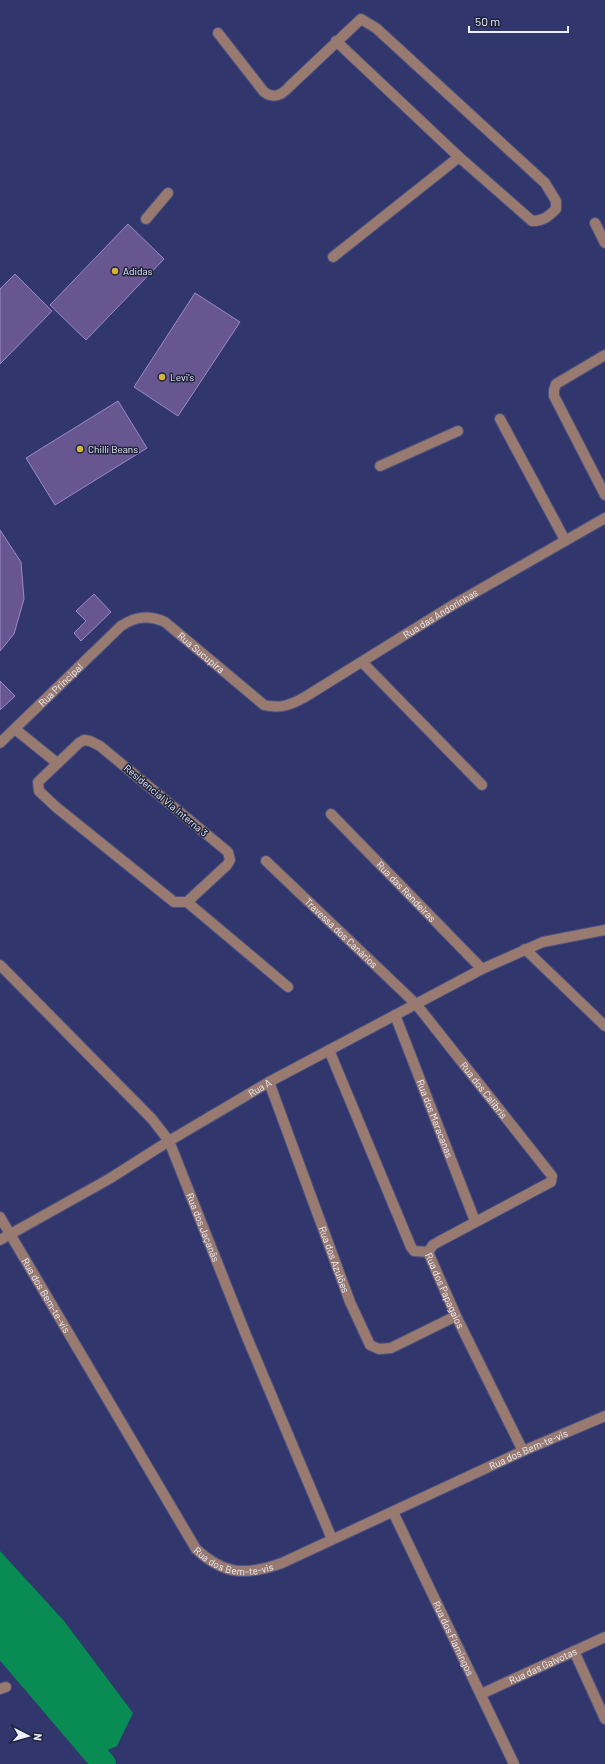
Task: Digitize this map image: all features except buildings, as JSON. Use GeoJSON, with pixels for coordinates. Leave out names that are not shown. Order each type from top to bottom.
{"type":"FeatureCollection","features":[{"type":"Feature","properties":{"kind":"street"},"geometry":{"type":"LineString","coordinates":[[218,33],[264,92],[268,95],[276,96],[284,94],[336,41],[361,19],[376,28],[545,182],[556,201],[556,209],[548,217],[540,221],[532,221],[459,157],[336,41]]}},
{"type":"Feature","properties":{"kind":"street"},"geometry":{"type":"LineString","coordinates":[[333,257],[459,157]]}},
{"type":"Feature","properties":{"kind":"street"},"geometry":{"type":"LineString","coordinates":[[146,219],[168,193]]}},
{"type":"Feature","properties":{"kind":"street"},"geometry":{"type":"LineString","coordinates":[[595,223],[605,243]]}},
{"type":"Feature","properties":{"kind":"street"},"geometry":{"type":"LineString","coordinates":[[605,355],[556,384],[554,390],[554,396],[605,495]]}},
{"type":"Feature","properties":{"kind":"street"},"geometry":{"type":"LineString","coordinates":[[500,419],[565,540]]}},
{"type":"Feature","properties":{"kind":"street"},"geometry":{"type":"LineString","coordinates":[[380,466],[458,431]]}},
{"type":"Feature","properties":{"kind":"street","name":"Rua das Andorinhas"},"geometry":{"type":"LineString","coordinates":[[276,708],[295,703],[453,604],[605,518]]}},
{"type":"Feature","properties":{"kind":"street","name":"Rua Sucupira"},"geometry":{"type":"LineString","coordinates":[[121,626],[130,619],[143,617],[155,618],[165,622],[264,705],[276,708]]}},
{"type":"Feature","properties":{"kind":"street","name":"Rua Principal"},"geometry":{"type":"LineString","coordinates":[[0,743],[121,626]]}},
{"type":"Feature","properties":{"kind":"street"},"geometry":{"type":"LineString","coordinates":[[362,662],[482,785]]}},
{"type":"Feature","properties":{"kind":"street"},"geometry":{"type":"LineString","coordinates":[[15,729],[57,763],[38,782],[39,791],[43,796],[174,902],[187,902],[288,987]]}},
{"type":"Feature","properties":{"kind":"street","name":"Residencial Via Interna 3"},"geometry":{"type":"LineString","coordinates":[[57,763],[78,743],[84,740],[100,746],[228,852],[230,856],[227,865],[187,902]]}},
{"type":"Feature","properties":{"kind":"street","name":"Rua das Rendeiras"},"geometry":{"type":"LineString","coordinates":[[331,814],[482,970]]}},
{"type":"Feature","properties":{"kind":"street","name":"Travessa dos Canários"},"geometry":{"type":"LineString","coordinates":[[266,860],[416,1004]]}},
{"type":"Feature","properties":{"kind":"street","name":"Rua A"},"geometry":{"type":"LineString","coordinates":[[0,1240],[109,1179],[169,1141],[269,1082],[482,970],[543,942],[605,930]]}},
{"type":"Feature","properties":{"kind":"street"},"geometry":{"type":"LineString","coordinates":[[526,949],[605,1026]]}},
{"type":"Feature","properties":{"kind":"street","name":"Rua dos Jaçanãs"},"geometry":{"type":"LineString","coordinates":[[0,964],[152,1119],[169,1141],[246,1335],[332,1539]]}},
{"type":"Feature","properties":{"kind":"street","name":"Rua dos Calibris"},"geometry":{"type":"LineString","coordinates":[[416,1004],[552,1176],[551,1182],[548,1184],[476,1221]]}},
{"type":"Feature","properties":{"kind":"street","name":"Rua dos Maracanas"},"geometry":{"type":"LineString","coordinates":[[395,1015],[476,1221]]}},
{"type":"Feature","properties":{"kind":"street","name":"Rua dos Papagaios"},"geometry":{"type":"LineString","coordinates":[[329,1050],[411,1247],[414,1251],[428,1252],[456,1316],[523,1452]]}},
{"type":"Feature","properties":{"kind":"street","name":"Rua dos Azulões"},"geometry":{"type":"LineString","coordinates":[[269,1082],[350,1302],[370,1345],[380,1349],[391,1348],[456,1316]]}},
{"type":"Feature","properties":{"kind":"street","name":"Rua dos Bem-te-vis"},"geometry":{"type":"LineString","coordinates":[[0,1217],[192,1542],[201,1554],[219,1566],[242,1572],[270,1568],[605,1416]]}},
{"type":"Feature","properties":{"kind":"street"},"geometry":{"type":"LineString","coordinates":[[428,1252],[433,1245],[476,1221]]}},
{"type":"Feature","properties":{"kind":"street","name":"Rua dos Flamingos"},"geometry":{"type":"LineString","coordinates":[[393,1512],[514,1764]]}},
{"type":"Feature","properties":{"kind":"street","name":"Rua das Gaivotas"},"geometry":{"type":"LineString","coordinates":[[481,1694],[605,1637]]}},
{"type":"Feature","properties":{"kind":"street"},"geometry":{"type":"LineString","coordinates":[[574,1651],[605,1719]]}},
{"type":"Feature","properties":{"kind":"shaded area"},"geometry":{"type":"Polygon","coordinates":[[[0,1551],[64,1621],[133,1713],[117,1746],[96,1755],[0,1642],[0,1551]]]}},
{"type":"Feature","properties":{"kind":"waterway"},"geometry":{"type":"LineString","coordinates":[[0,1642],[104,1764]]}},
{"type":"Feature","properties":{"kind":"place","name":"Adidas"},"geometry":{"type":"Point","coordinates":[115,271]}},
{"type":"Feature","properties":{"kind":"place","name":"Levi's"},"geometry":{"type":"Point","coordinates":[162,377]}},
{"type":"Feature","properties":{"kind":"place","name":"Chilli Beans"},"geometry":{"type":"Point","coordinates":[80,449]}}]}
